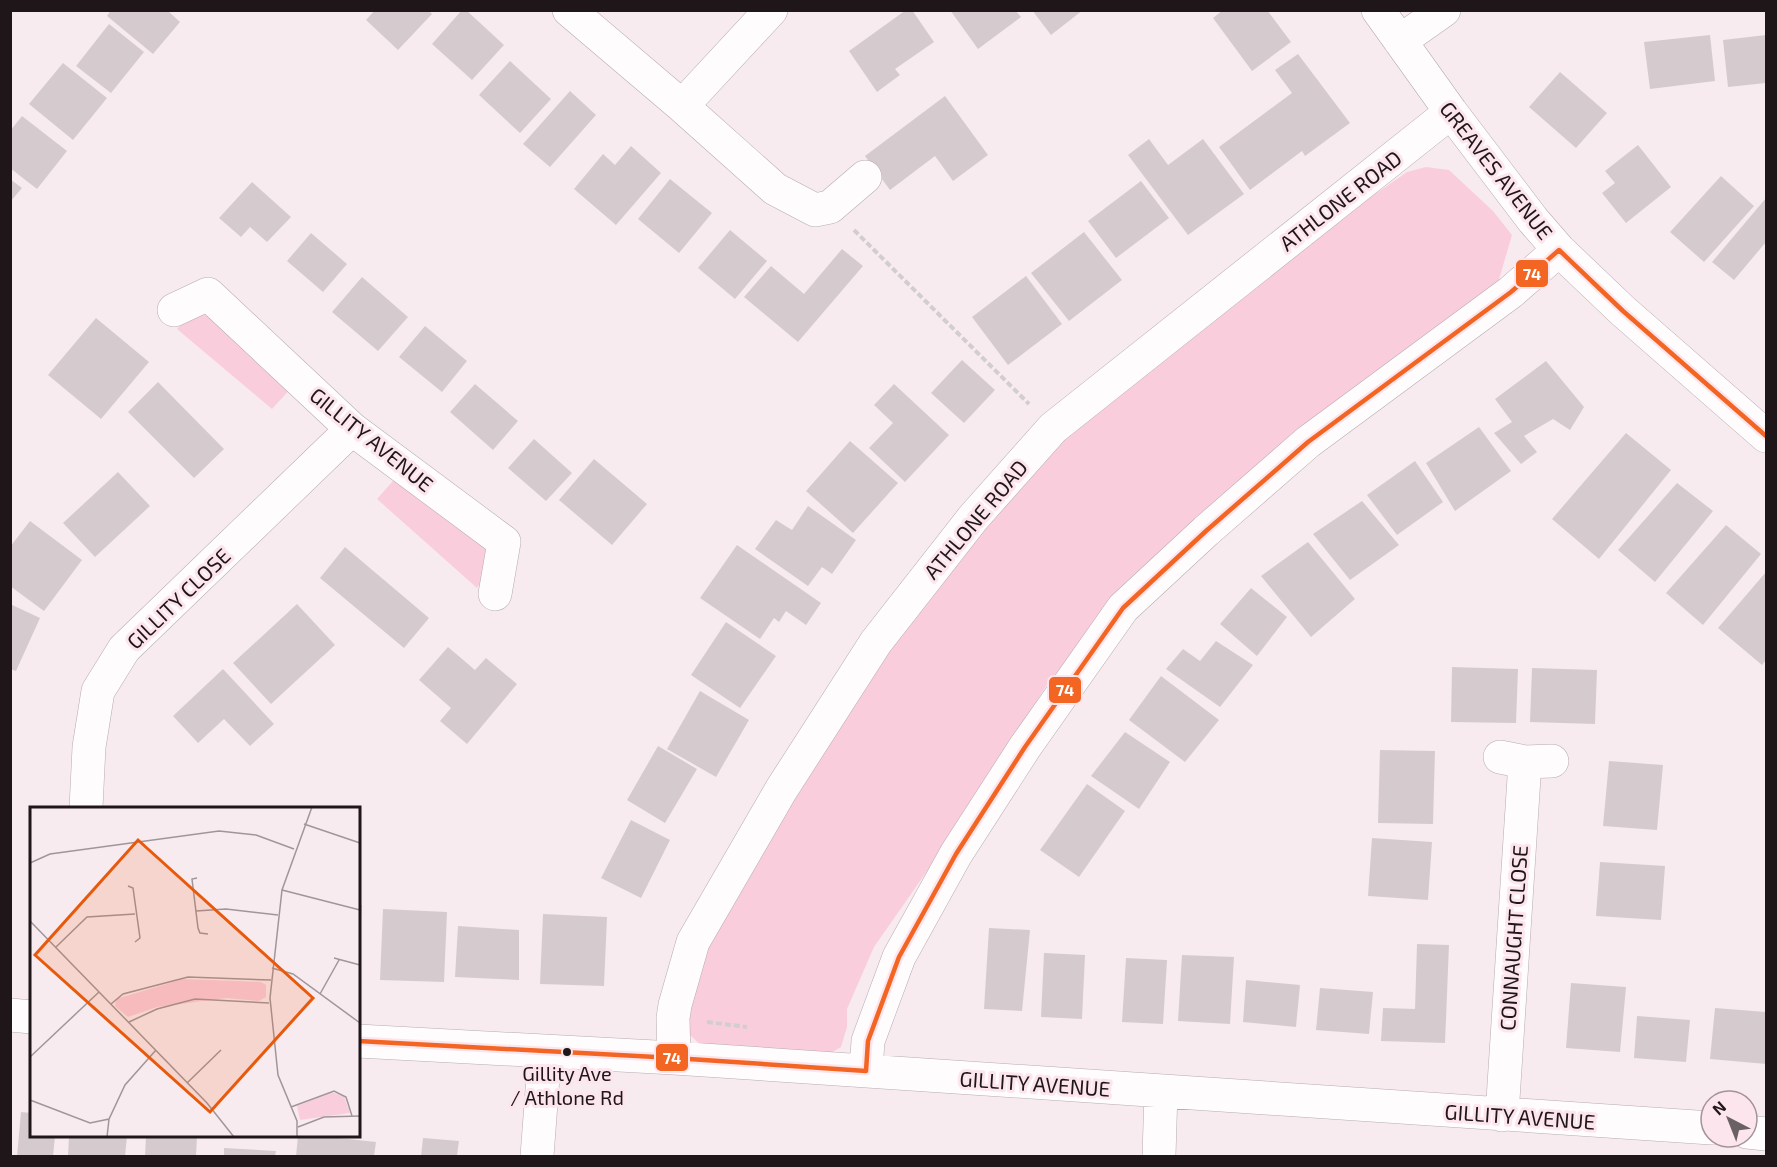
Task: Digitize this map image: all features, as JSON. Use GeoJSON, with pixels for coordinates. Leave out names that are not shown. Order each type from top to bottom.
{"type":"FeatureCollection","features":[{"type":"Feature","properties":{"kind":"street"},"geometry":{"type":"LineString","coordinates":[[569,10],[775,189],[814,210],[830,207],[865,177]]}},
{"type":"Feature","properties":{"kind":"street"},"geometry":{"type":"LineString","coordinates":[[682,106],[771,10]]}},
{"type":"Feature","properties":{"kind":"street","name":"GREAVES AVENUE"},"geometry":{"type":"LineString","coordinates":[[1378,10],[1451,112],[1533,220],[1559,250],[1623,311],[1767,436]]}},
{"type":"Feature","properties":{"kind":"street"},"geometry":{"type":"LineString","coordinates":[[1400,41],[1444,10]]}},
{"type":"Feature","properties":{"kind":"street","name":"ATHLONE ROAD"},"geometry":{"type":"LineString","coordinates":[[674,1058],[675,1005],[693,942],[781,790],[876,642],[973,518],[1053,428],[1451,112]]}},
{"type":"Feature","properties":{"kind":"street"},"geometry":{"type":"LineString","coordinates":[[866,1071],[868,1041],[898,957],[956,854],[1025,747],[1123,608],[1206,531],[1308,442],[1511,292],[1559,250]]}},
{"type":"Feature","properties":{"kind":"street","name":"GILLITY AVENUE"},"geometry":{"type":"LineString","coordinates":[[174,310],[208,294],[352,429],[504,542],[495,594]]}},
{"type":"Feature","properties":{"kind":"street","name":"GILLITY CLOSE"},"geometry":{"type":"LineString","coordinates":[[86,807],[89,747],[98,691],[124,649],[352,429]]}},
{"type":"Feature","properties":{"kind":"street","name":"CONNAUGHT CLOSE"},"geometry":{"type":"LineString","coordinates":[[1502,1115],[1525,760]]}},
{"type":"Feature","properties":{"kind":"street"},"geometry":{"type":"LineString","coordinates":[[10,1016],[30,1017]]}},
{"type":"Feature","properties":{"kind":"street","name":"GILLITY AVENUE"},"geometry":{"type":"LineString","coordinates":[[360,1041],[674,1058],[1699,1127]]}},
{"type":"Feature","properties":{"kind":"street"},"geometry":{"type":"LineString","coordinates":[[537,1156],[545,1051]]}},
{"type":"Feature","properties":{"kind":"street"},"geometry":{"type":"LineString","coordinates":[[1159,1156],[1161,1091]]}},
{"type":"Feature","properties":{"kind":"path"},"geometry":{"type":"LineString","coordinates":[[830,207],[1053,428]]}},
{"type":"Feature","properties":{"kind":"shaded area"},"geometry":{"type":"Polygon","coordinates":[[[1426,167],[1449,170],[1493,211],[1512,235],[1495,293],[1138,572],[1046,686],[946,844],[874,947],[847,1009],[847,1027],[841,1047],[824,1057],[709,1053],[689,1034],[684,974],[893,634],[1038,454],[1358,206],[1407,172],[1426,167]]]}},
{"type":"Feature","properties":{"kind":"shaded area"},"geometry":{"type":"Polygon","coordinates":[[[203,315],[218,318],[294,385],[272,409],[177,329],[188,317],[203,315]]]}},
{"type":"Feature","properties":{"kind":"shaded area"},"geometry":{"type":"Polygon","coordinates":[[[399,474],[486,549],[487,573],[477,588],[377,499],[399,474]]]}},
{"type":"Feature","properties":{"kind":"building"},"geometry":{"type":"Polygon","coordinates":[[[111,10],[167,10],[180,22],[153,54],[107,16],[111,10]]]}},
{"type":"Feature","properties":{"kind":"building"},"geometry":{"type":"Polygon","coordinates":[[[375,10],[428,10],[432,14],[398,50],[366,20],[375,10]]]}},
{"type":"Feature","properties":{"kind":"building"},"geometry":{"type":"Polygon","coordinates":[[[462,10],[466,10],[504,45],[472,80],[432,44],[462,10]]]}},
{"type":"Feature","properties":{"kind":"building"},"geometry":{"type":"Polygon","coordinates":[[[906,10],[912,10],[934,42],[895,69],[900,75],[877,92],[849,51],[906,10]]]}},
{"type":"Feature","properties":{"kind":"building"},"geometry":{"type":"Polygon","coordinates":[[[950,10],[1015,10],[1021,17],[978,49],[950,10]]]}},
{"type":"Feature","properties":{"kind":"building"},"geometry":{"type":"Polygon","coordinates":[[[1032,10],[1083,10],[1051,35],[1032,10]]]}},
{"type":"Feature","properties":{"kind":"building"},"geometry":{"type":"Polygon","coordinates":[[[1223,10],[1267,10],[1291,42],[1252,71],[1213,18],[1223,10]]]}},
{"type":"Feature","properties":{"kind":"building"},"geometry":{"type":"Polygon","coordinates":[[[109,24],[144,52],[111,93],[76,66],[109,24]]]}},
{"type":"Feature","properties":{"kind":"building"},"geometry":{"type":"Polygon","coordinates":[[[1710,35],[1715,81],[1650,89],[1644,42],[1710,35]]]}},
{"type":"Feature","properties":{"kind":"building"},"geometry":{"type":"Polygon","coordinates":[[[1766,35],[1766,83],[1728,87],[1723,40],[1766,35]]]}},
{"type":"Feature","properties":{"kind":"building"},"geometry":{"type":"Polygon","coordinates":[[[1298,54],[1350,123],[1305,156],[1302,151],[1250,190],[1219,147],[1292,93],[1275,70],[1298,54]]]}},
{"type":"Feature","properties":{"kind":"building"},"geometry":{"type":"Polygon","coordinates":[[[510,61],[551,99],[520,133],[479,95],[510,61]]]}},
{"type":"Feature","properties":{"kind":"building"},"geometry":{"type":"Polygon","coordinates":[[[63,63],[107,98],[73,140],[29,104],[63,63]]]}},
{"type":"Feature","properties":{"kind":"building"},"geometry":{"type":"Polygon","coordinates":[[[1560,72],[1607,113],[1576,148],[1529,107],[1560,72]]]}},
{"type":"Feature","properties":{"kind":"building"},"geometry":{"type":"Polygon","coordinates":[[[570,91],[596,115],[550,167],[523,144],[570,91]]]}},
{"type":"Feature","properties":{"kind":"building"},"geometry":{"type":"Polygon","coordinates":[[[945,96],[988,155],[953,181],[935,156],[890,190],[865,156],[945,96]]]}},
{"type":"Feature","properties":{"kind":"building"},"geometry":{"type":"Polygon","coordinates":[[[22,116],[67,151],[37,189],[10,168],[10,131],[22,116]]]}},
{"type":"Feature","properties":{"kind":"building"},"geometry":{"type":"Polygon","coordinates":[[[1149,139],[1168,165],[1203,139],[1244,194],[1188,235],[1128,155],[1149,139]]]}},
{"type":"Feature","properties":{"kind":"building"},"geometry":{"type":"Polygon","coordinates":[[[1638,145],[1671,187],[1626,223],[1602,193],[1615,183],[1605,171],[1638,145]]]}},
{"type":"Feature","properties":{"kind":"building"},"geometry":{"type":"Polygon","coordinates":[[[631,146],[661,173],[616,225],[574,189],[603,154],[615,165],[631,146]]]}},
{"type":"Feature","properties":{"kind":"building"},"geometry":{"type":"Polygon","coordinates":[[[1721,176],[1754,206],[1704,262],[1670,232],[1721,176]]]}},
{"type":"Feature","properties":{"kind":"building"},"geometry":{"type":"Polygon","coordinates":[[[10,179],[22,188],[10,202],[10,179]]]}},
{"type":"Feature","properties":{"kind":"building"},"geometry":{"type":"Polygon","coordinates":[[[670,179],[712,213],[679,253],[638,219],[670,179]]]}},
{"type":"Feature","properties":{"kind":"building"},"geometry":{"type":"Polygon","coordinates":[[[1141,181],[1169,218],[1116,258],[1088,221],[1141,181]]]}},
{"type":"Feature","properties":{"kind":"building"},"geometry":{"type":"Polygon","coordinates":[[[252,182],[291,217],[267,242],[250,227],[241,237],[219,218],[252,182]]]}},
{"type":"Feature","properties":{"kind":"building"},"geometry":{"type":"Polygon","coordinates":[[[1766,198],[1766,242],[1734,280],[1712,262],[1766,198]]]}},
{"type":"Feature","properties":{"kind":"building"},"geometry":{"type":"Polygon","coordinates":[[[730,230],[767,261],[735,299],[698,268],[730,230]]]}},
{"type":"Feature","properties":{"kind":"building"},"geometry":{"type":"Polygon","coordinates":[[[1084,232],[1122,280],[1069,321],[1031,273],[1084,232]]]}},
{"type":"Feature","properties":{"kind":"building"},"geometry":{"type":"Polygon","coordinates":[[[311,233],[347,264],[323,292],[287,261],[311,233]]]}},
{"type":"Feature","properties":{"kind":"building"},"geometry":{"type":"Polygon","coordinates":[[[842,249],[863,266],[798,342],[744,297],[771,266],[804,294],[842,249]]]}},
{"type":"Feature","properties":{"kind":"building"},"geometry":{"type":"Polygon","coordinates":[[[1026,276],[1062,324],[1008,365],[972,317],[1026,276]]]}},
{"type":"Feature","properties":{"kind":"building"},"geometry":{"type":"Polygon","coordinates":[[[362,277],[408,317],[378,351],[332,312],[362,277]]]}},
{"type":"Feature","properties":{"kind":"building"},"geometry":{"type":"Polygon","coordinates":[[[96,318],[149,362],[101,419],[48,375],[96,318]]]}},
{"type":"Feature","properties":{"kind":"building"},"geometry":{"type":"Polygon","coordinates":[[[425,326],[467,361],[442,392],[399,357],[425,326]]]}},
{"type":"Feature","properties":{"kind":"building"},"geometry":{"type":"Polygon","coordinates":[[[962,360],[995,390],[964,423],[931,393],[962,360]]]}},
{"type":"Feature","properties":{"kind":"building"},"geometry":{"type":"Polygon","coordinates":[[[1546,361],[1584,407],[1570,430],[1553,419],[1524,436],[1537,452],[1521,464],[1494,433],[1512,422],[1495,399],[1546,361]]]}},
{"type":"Feature","properties":{"kind":"building"},"geometry":{"type":"Polygon","coordinates":[[[158,382],[224,449],[194,478],[128,412],[158,382]]]}},
{"type":"Feature","properties":{"kind":"building"},"geometry":{"type":"Polygon","coordinates":[[[475,384],[518,421],[493,450],[450,412],[475,384]]]}},
{"type":"Feature","properties":{"kind":"building"},"geometry":{"type":"Polygon","coordinates":[[[894,384],[949,435],[905,482],[869,448],[893,423],[874,405],[894,384]]]}},
{"type":"Feature","properties":{"kind":"building"},"geometry":{"type":"Polygon","coordinates":[[[1479,427],[1511,471],[1455,511],[1426,463],[1479,427]]]}},
{"type":"Feature","properties":{"kind":"building"},"geometry":{"type":"Polygon","coordinates":[[[1626,433],[1671,470],[1599,559],[1552,519],[1626,433]]]}},
{"type":"Feature","properties":{"kind":"building"},"geometry":{"type":"Polygon","coordinates":[[[534,439],[572,473],[546,501],[508,468],[534,439]]]}},
{"type":"Feature","properties":{"kind":"building"},"geometry":{"type":"Polygon","coordinates":[[[850,441],[898,483],[853,533],[806,491],[850,441]]]}},
{"type":"Feature","properties":{"kind":"building"},"geometry":{"type":"Polygon","coordinates":[[[594,459],[647,504],[612,545],[559,500],[594,459]]]}},
{"type":"Feature","properties":{"kind":"building"},"geometry":{"type":"Polygon","coordinates":[[[1415,461],[1443,502],[1397,535],[1367,495],[1415,461]]]}},
{"type":"Feature","properties":{"kind":"building"},"geometry":{"type":"Polygon","coordinates":[[[118,472],[150,506],[95,557],[63,523],[118,472]]]}},
{"type":"Feature","properties":{"kind":"building"},"geometry":{"type":"Polygon","coordinates":[[[1677,483],[1713,511],[1655,582],[1618,550],[1677,483]]]}},
{"type":"Feature","properties":{"kind":"building"},"geometry":{"type":"Polygon","coordinates":[[[1362,501],[1399,545],[1350,580],[1313,534],[1362,501]]]}},
{"type":"Feature","properties":{"kind":"building"},"geometry":{"type":"Polygon","coordinates":[[[808,506],[856,540],[832,574],[822,567],[808,586],[755,549],[776,520],[792,530],[808,506]]]}},
{"type":"Feature","properties":{"kind":"building"},"geometry":{"type":"Polygon","coordinates":[[[30,521],[82,560],[44,611],[10,586],[10,547],[30,521]]]}},
{"type":"Feature","properties":{"kind":"building"},"geometry":{"type":"Polygon","coordinates":[[[1726,525],[1761,554],[1703,625],[1666,593],[1726,525]]]}},
{"type":"Feature","properties":{"kind":"building"},"geometry":{"type":"Polygon","coordinates":[[[1308,542],[1355,599],[1311,637],[1261,576],[1308,542]]]}},
{"type":"Feature","properties":{"kind":"building"},"geometry":{"type":"Polygon","coordinates":[[[737,545],[821,603],[806,625],[786,611],[779,622],[774,618],[760,639],[700,598],[737,545]]]}},
{"type":"Feature","properties":{"kind":"building"},"geometry":{"type":"Polygon","coordinates":[[[345,547],[429,618],[404,648],[320,578],[345,547]]]}},
{"type":"Feature","properties":{"kind":"building"},"geometry":{"type":"Polygon","coordinates":[[[1766,572],[1766,660],[1762,665],[1718,628],[1766,572]]]}},
{"type":"Feature","properties":{"kind":"building"},"geometry":{"type":"Polygon","coordinates":[[[1251,588],[1287,617],[1257,656],[1220,624],[1251,588]]]}},
{"type":"Feature","properties":{"kind":"building"},"geometry":{"type":"Polygon","coordinates":[[[10,604],[40,618],[16,671],[10,669],[10,604]]]}},
{"type":"Feature","properties":{"kind":"building"},"geometry":{"type":"Polygon","coordinates":[[[297,604],[335,645],[271,704],[233,663],[297,604]]]}},
{"type":"Feature","properties":{"kind":"building"},"geometry":{"type":"Polygon","coordinates":[[[726,622],[776,656],[740,708],[691,675],[726,622]]]}},
{"type":"Feature","properties":{"kind":"building"},"geometry":{"type":"Polygon","coordinates":[[[1216,641],[1253,665],[1220,707],[1166,669],[1183,649],[1200,661],[1216,641]]]}},
{"type":"Feature","properties":{"kind":"building"},"geometry":{"type":"Polygon","coordinates":[[[448,647],[475,670],[486,658],[517,684],[467,744],[440,721],[451,708],[419,680],[448,647]]]}},
{"type":"Feature","properties":{"kind":"building"},"geometry":{"type":"Polygon","coordinates":[[[1452,667],[1518,669],[1516,723],[1451,722],[1452,667]]]}},
{"type":"Feature","properties":{"kind":"building"},"geometry":{"type":"Polygon","coordinates":[[[1532,668],[1597,670],[1595,724],[1530,722],[1532,668]]]}},
{"type":"Feature","properties":{"kind":"building"},"geometry":{"type":"Polygon","coordinates":[[[223,669],[274,724],[250,746],[224,719],[198,743],[173,716],[223,669]]]}},
{"type":"Feature","properties":{"kind":"building"},"geometry":{"type":"Polygon","coordinates":[[[1161,676],[1219,720],[1185,762],[1129,720],[1161,676]]]}},
{"type":"Feature","properties":{"kind":"building"},"geometry":{"type":"Polygon","coordinates":[[[700,691],[749,720],[716,777],[667,749],[700,691]]]}},
{"type":"Feature","properties":{"kind":"building"},"geometry":{"type":"Polygon","coordinates":[[[1125,732],[1170,762],[1139,809],[1091,776],[1125,732]]]}},
{"type":"Feature","properties":{"kind":"building"},"geometry":{"type":"Polygon","coordinates":[[[658,746],[697,769],[665,823],[627,800],[658,746]]]}},
{"type":"Feature","properties":{"kind":"building"},"geometry":{"type":"Polygon","coordinates":[[[1380,750],[1435,751],[1433,824],[1378,823],[1380,750]]]}},
{"type":"Feature","properties":{"kind":"building"},"geometry":{"type":"Polygon","coordinates":[[[1609,761],[1663,765],[1657,830],[1603,826],[1609,761]]]}},
{"type":"Feature","properties":{"kind":"building"},"geometry":{"type":"Polygon","coordinates":[[[1087,784],[1125,811],[1079,877],[1040,850],[1087,784]]]}},
{"type":"Feature","properties":{"kind":"building"},"geometry":{"type":"Polygon","coordinates":[[[631,820],[670,840],[641,898],[601,878],[631,820]]]}},
{"type":"Feature","properties":{"kind":"building"},"geometry":{"type":"Polygon","coordinates":[[[1372,838],[1432,842],[1428,900],[1368,896],[1372,838]]]}},
{"type":"Feature","properties":{"kind":"building"},"geometry":{"type":"Polygon","coordinates":[[[1600,862],[1665,866],[1661,920],[1596,916],[1600,862]]]}},
{"type":"Feature","properties":{"kind":"building"},"geometry":{"type":"Polygon","coordinates":[[[360,905],[362,905],[360,936],[360,905]]]}},
{"type":"Feature","properties":{"kind":"building"},"geometry":{"type":"Polygon","coordinates":[[[383,909],[447,912],[444,982],[380,980],[383,909]]]}},
{"type":"Feature","properties":{"kind":"building"},"geometry":{"type":"Polygon","coordinates":[[[543,914],[607,917],[604,986],[540,984],[543,914]]]}},
{"type":"Feature","properties":{"kind":"building"},"geometry":{"type":"Polygon","coordinates":[[[458,926],[519,930],[519,980],[455,977],[458,926]]]}},
{"type":"Feature","properties":{"kind":"building"},"geometry":{"type":"Polygon","coordinates":[[[989,928],[1030,930],[1022,1011],[984,1009],[989,928]]]}},
{"type":"Feature","properties":{"kind":"building"},"geometry":{"type":"Polygon","coordinates":[[[1417,944],[1449,945],[1445,1043],[1381,1041],[1383,1008],[1415,1009],[1417,944]]]}},
{"type":"Feature","properties":{"kind":"building"},"geometry":{"type":"Polygon","coordinates":[[[1044,953],[1085,955],[1082,1019],[1041,1017],[1044,953]]]}},
{"type":"Feature","properties":{"kind":"building"},"geometry":{"type":"Polygon","coordinates":[[[1182,955],[1234,957],[1230,1024],[1178,1021],[1182,955]]]}},
{"type":"Feature","properties":{"kind":"building"},"geometry":{"type":"Polygon","coordinates":[[[1126,958],[1167,960],[1163,1024],[1122,1022],[1126,958]]]}},
{"type":"Feature","properties":{"kind":"building"},"geometry":{"type":"Polygon","coordinates":[[[1246,980],[1300,985],[1296,1027],[1243,1022],[1246,980]]]}},
{"type":"Feature","properties":{"kind":"building"},"geometry":{"type":"Polygon","coordinates":[[[1571,983],[1626,987],[1620,1052],[1566,1048],[1571,983]]]}},
{"type":"Feature","properties":{"kind":"building"},"geometry":{"type":"Polygon","coordinates":[[[1320,988],[1373,992],[1369,1034],[1316,1030],[1320,988]]]}},
{"type":"Feature","properties":{"kind":"building"},"geometry":{"type":"Polygon","coordinates":[[[1715,1008],[1766,1012],[1766,1064],[1710,1059],[1715,1008]]]}},
{"type":"Feature","properties":{"kind":"building"},"geometry":{"type":"Polygon","coordinates":[[[1637,1016],[1690,1020],[1686,1062],[1634,1058],[1637,1016]]]}},
{"type":"Feature","properties":{"kind":"building"},"geometry":{"type":"Polygon","coordinates":[[[21,1112],[30,1113],[30,1137],[55,1137],[53,1156],[17,1156],[21,1112]]]}},
{"type":"Feature","properties":{"kind":"building"},"geometry":{"type":"Polygon","coordinates":[[[69,1137],[127,1137],[125,1156],[68,1156],[69,1137]]]}},
{"type":"Feature","properties":{"kind":"building"},"geometry":{"type":"Polygon","coordinates":[[[146,1137],[197,1137],[196,1156],[145,1156],[146,1137]]]}},
{"type":"Feature","properties":{"kind":"building"},"geometry":{"type":"Polygon","coordinates":[[[298,1137],[329,1137],[376,1142],[374,1156],[296,1156],[298,1137]]]}},
{"type":"Feature","properties":{"kind":"building"},"geometry":{"type":"Polygon","coordinates":[[[423,1138],[459,1141],[457,1156],[421,1156],[423,1138]]]}},
{"type":"Feature","properties":{"kind":"building"},"geometry":{"type":"Polygon","coordinates":[[[224,1148],[276,1151],[275,1156],[224,1156],[224,1148]]]}},
{"type":"Feature","properties":{"kind":"transit line","name":"74"},"geometry":{"type":"LineString","coordinates":[[360,1041],[866,1071],[868,1041],[899,957],[956,854],[1025,747],[1123,608],[1206,531],[1308,442],[1511,292],[1559,250],[1623,311],[1766,436]]}},
{"type":"Feature","properties":{"kind":"place","name":"Gillity Ave / Athlone Rd"},"geometry":{"type":"Point","coordinates":[567,1052]}}]}
